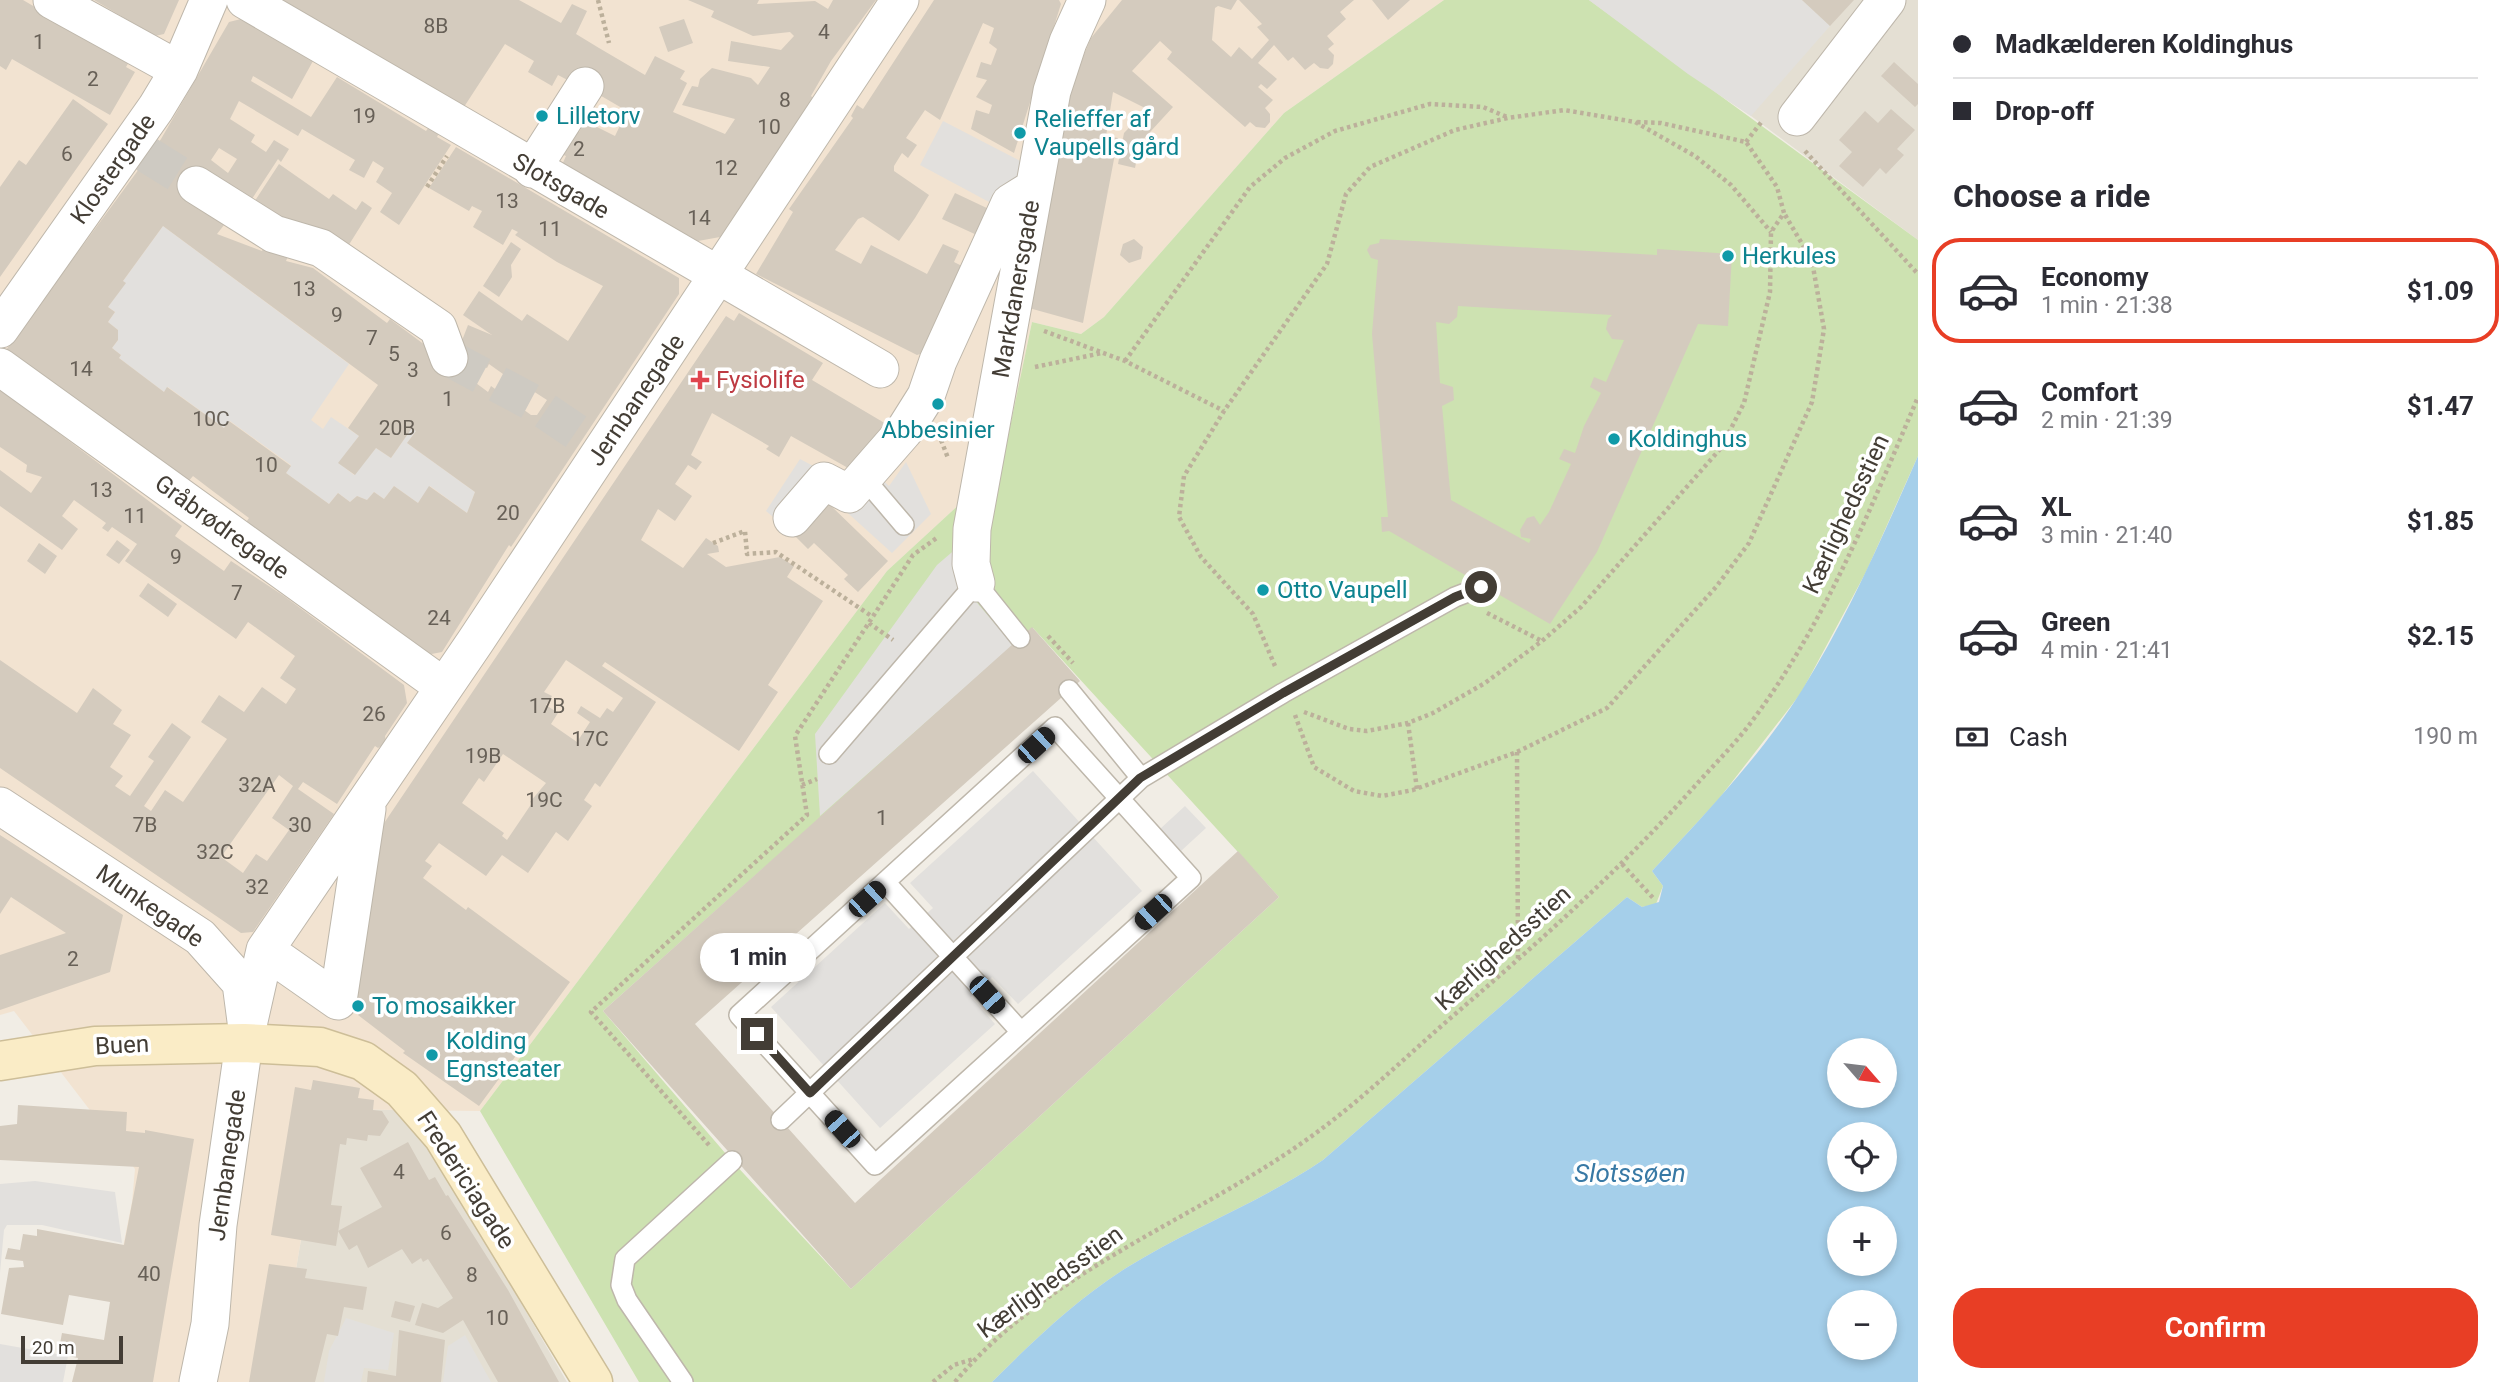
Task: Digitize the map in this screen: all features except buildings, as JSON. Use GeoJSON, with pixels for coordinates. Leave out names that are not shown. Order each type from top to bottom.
{"type":"FeatureCollection","features":[{"type":"Feature","properties":{"kind":"main road","name":"Buen"},"geometry":{"type":"LineString","coordinates":[[0,1061],[95,1046],[244,1042]]}},
{"type":"Feature","properties":{"kind":"main road","name":"Fredericiagade"},"geometry":{"type":"LineString","coordinates":[[244,1042],[320,1047],[363,1062],[402,1089],[443,1136],[593,1382]]}},
{"type":"Feature","properties":{"kind":"street"},"geometry":{"type":"LineString","coordinates":[[52,0],[179,71]]}},
{"type":"Feature","properties":{"kind":"street","name":"Klostergade"},"geometry":{"type":"LineString","coordinates":[[0,329],[139,148],[179,71],[209,0]]}},
{"type":"Feature","properties":{"kind":"street","name":"Slotsgade"},"geometry":{"type":"LineString","coordinates":[[245,0],[880,369]]}},
{"type":"Feature","properties":{"kind":"street","name":"Jernbanegade"},"geometry":{"type":"LineString","coordinates":[[198,1382],[210,1324],[218,1225],[244,1042],[265,950],[444,687],[900,0]]}},
{"type":"Feature","properties":{"kind":"street","name":"Markdanersgade"},"geometry":{"type":"LineString","coordinates":[[976,583],[971,564],[972,529],[1052,91],[1068,42],[1087,0]]}},
{"type":"Feature","properties":{"kind":"street"},"geometry":{"type":"LineString","coordinates":[[1797,117],[1888,0]]}},
{"type":"Feature","properties":{"kind":"street"},"geometry":{"type":"LineString","coordinates":[[532,169],[584,86]]}},
{"type":"Feature","properties":{"kind":"street"},"geometry":{"type":"LineString","coordinates":[[196,185],[274,234],[321,248],[438,328],[449,358]]}},
{"type":"Feature","properties":{"kind":"street"},"geometry":{"type":"LineString","coordinates":[[792,518],[824,481],[849,494],[904,431],[926,396],[1010,203],[1034,188]]}},
{"type":"Feature","properties":{"kind":"street","name":"Gråbrødregade"},"geometry":{"type":"LineString","coordinates":[[0,368],[444,687]]}},
{"type":"Feature","properties":{"kind":"street","name":"Jernbanegade"},"geometry":{"type":"LineString","coordinates":[[265,950],[338,1001],[369,798]]}},
{"type":"Feature","properties":{"kind":"street","name":"Munkegade"},"geometry":{"type":"LineString","coordinates":[[0,806],[200,937],[241,983],[247,1010],[244,1042]]}},
{"type":"Feature","properties":{"kind":"lane"},"geometry":{"type":"LineString","coordinates":[[863,478],[904,525]]}},
{"type":"Feature","properties":{"kind":"lane"},"geometry":{"type":"LineString","coordinates":[[830,754],[976,583],[1020,638]]}},
{"type":"Feature","properties":{"kind":"lane"},"geometry":{"type":"LineString","coordinates":[[781,1120],[1140,778],[1283,693],[1455,597],[1481,587]]}},
{"type":"Feature","properties":{"kind":"lane"},"geometry":{"type":"LineString","coordinates":[[1069,690],[1140,778]]}},
{"type":"Feature","properties":{"kind":"lane"},"geometry":{"type":"LineString","coordinates":[[1055,727],[1191,878],[876,1165],[739,1015],[885,882],[1055,727]]}},
{"type":"Feature","properties":{"kind":"lane"},"geometry":{"type":"LineString","coordinates":[[885,882],[1021,1032]]}},
{"type":"Feature","properties":{"kind":"lane"},"geometry":{"type":"LineString","coordinates":[[683,1382],[627,1300],[621,1285],[625,1259],[729,1164]]}},
{"type":"Feature","properties":{"kind":"path"},"geometry":{"type":"LineString","coordinates":[[598,0],[609,43]]}},
{"type":"Feature","properties":{"kind":"path"},"geometry":{"type":"LineString","coordinates":[[1125,361],[1250,187],[1285,158],[1335,131],[1430,104],[1483,107],[1508,118]]}},
{"type":"Feature","properties":{"kind":"path"},"geometry":{"type":"LineString","coordinates":[[1296,716],[1314,767],[1328,777],[1369,795],[1382,796],[1416,789],[1517,752],[1606,708],[1716,587],[1749,543],[1812,402],[1824,330],[1812,261],[1784,213],[1777,187],[1746,142],[1661,123],[1635,122],[1564,110],[1508,118],[1455,130],[1370,167],[1346,194],[1327,264],[1224,411],[1184,476],[1179,517],[1202,557],[1253,614],[1274,661],[1283,693],[1295,709],[1349,729],[1367,731],[1408,723],[1457,700],[1542,641],[1581,607],[1721,448],[1744,403],[1770,292],[1771,232],[1784,213]]}},
{"type":"Feature","properties":{"kind":"path"},"geometry":{"type":"LineString","coordinates":[[1797,117],[1798,144],[1918,274]]}},
{"type":"Feature","properties":{"kind":"path"},"geometry":{"type":"LineString","coordinates":[[1635,122],[1695,156],[1731,185],[1771,232]]}},
{"type":"Feature","properties":{"kind":"path"},"geometry":{"type":"LineString","coordinates":[[1011,319],[1125,361],[1224,411]]}},
{"type":"Feature","properties":{"kind":"path"},"geometry":{"type":"LineString","coordinates":[[1000,374],[1103,353]]}},
{"type":"Feature","properties":{"kind":"path","name":"Kærlighedsstien"},"geometry":{"type":"LineString","coordinates":[[955,1382],[975,1359],[1012,1325],[1102,1260],[1237,1185],[1320,1130],[1518,961],[1622,864],[1745,729],[1784,672],[1842,574],[1918,397]]}},
{"type":"Feature","properties":{"kind":"path"},"geometry":{"type":"LineString","coordinates":[[729,1164],[592,1012],[807,815],[794,736],[914,555],[936,538],[972,529]]}},
{"type":"Feature","properties":{"kind":"path"},"geometry":{"type":"LineString","coordinates":[[713,543],[745,531],[747,554],[776,552],[873,617]]}},
{"type":"Feature","properties":{"kind":"path"},"geometry":{"type":"LineString","coordinates":[[1455,597],[1542,641]]}},
{"type":"Feature","properties":{"kind":"path"},"geometry":{"type":"LineString","coordinates":[[1006,620],[1036,624],[1083,673],[1087,712]]}},
{"type":"Feature","properties":{"kind":"path"},"geometry":{"type":"LineString","coordinates":[[1408,723],[1416,789]]}},
{"type":"Feature","properties":{"kind":"path"},"geometry":{"type":"LineString","coordinates":[[1517,752],[1518,961]]}},
{"type":"Feature","properties":{"kind":"path"},"geometry":{"type":"LineString","coordinates":[[1622,864],[1654,899]]}},
{"type":"Feature","properties":{"kind":"path"},"geometry":{"type":"LineString","coordinates":[[933,1382],[954,1365],[975,1359]]}},
{"type":"Feature","properties":{"kind":"shaded area"},"geometry":{"type":"Polygon","coordinates":[[[0,0],[1444,0],[1284,113],[1104,317],[1081,334],[1032,322],[1002,465],[887,571],[480,1111],[323,1109],[277,1382],[96,1382],[132,1202],[135,1169],[14,1011],[0,1015],[0,0]]]}},
{"type":"Feature","properties":{"kind":"shaded area"},"geometry":{"type":"Polygon","coordinates":[[[1589,0],[1918,0],[1918,240],[1751,116],[1688,74],[1589,0]]]}},
{"type":"Feature","properties":{"kind":"shaded area"},"geometry":{"type":"Polygon","coordinates":[[[1589,0],[1802,0],[1830,26],[1751,116],[1688,74],[1589,0]]]}},
{"type":"Feature","properties":{"kind":"shaded area"},"geometry":{"type":"Polygon","coordinates":[[[943,121],[1028,165],[1004,210],[920,165],[943,121]]]}},
{"type":"Feature","properties":{"kind":"shaded area"},"geometry":{"type":"Polygon","coordinates":[[[163,226],[349,364],[311,420],[323,429],[331,417],[359,436],[339,463],[354,475],[376,448],[391,458],[412,428],[416,431],[407,443],[475,492],[467,513],[430,486],[418,503],[394,486],[384,499],[374,492],[367,500],[357,496],[350,502],[338,493],[329,504],[286,473],[291,465],[230,421],[224,428],[168,387],[164,392],[119,358],[121,355],[112,348],[118,340],[118,330],[108,322],[115,312],[108,307],[125,283],[123,281],[163,226]]]}},
{"type":"Feature","properties":{"kind":"shaded area"},"geometry":{"type":"Polygon","coordinates":[[[800,459],[857,489],[872,470],[889,486],[906,462],[931,514],[892,553],[829,496],[792,533],[766,511],[800,459]]]}},
{"type":"Feature","properties":{"kind":"shaded area"},"geometry":{"type":"Polygon","coordinates":[[[958,547],[973,598],[1013,645],[820,816],[815,734],[937,565],[958,547]]]}},
{"type":"Feature","properties":{"kind":"shaded area"},"geometry":{"type":"Polygon","coordinates":[[[1033,771],[1142,891],[1018,1004],[992,977],[971,997],[995,1024],[880,1128],[771,1007],[885,903],[909,929],[933,908],[910,883],[1033,771]]]}},
{"type":"Feature","properties":{"kind":"shaded area"},"geometry":{"type":"Polygon","coordinates":[[[1185,806],[1206,828],[1181,851],[1160,829],[1185,806]]]}},
{"type":"Feature","properties":{"kind":"shaded area"},"geometry":{"type":"Polygon","coordinates":[[[323,1109],[402,1110],[428,1143],[567,1382],[277,1382],[323,1109]]]}},
{"type":"Feature","properties":{"kind":"shaded area"},"geometry":{"type":"Polygon","coordinates":[[[35,1181],[115,1192],[122,1243],[42,1225],[7,1225],[4,1230],[0,1273],[0,1184],[35,1181]]]}},
{"type":"Feature","properties":{"kind":"shaded area"},"geometry":{"type":"Polygon","coordinates":[[[346,1318],[394,1333],[388,1370],[364,1368],[361,1382],[324,1382],[329,1351],[346,1318]]]}},
{"type":"Feature","properties":{"kind":"shaded area"},"geometry":{"type":"Polygon","coordinates":[[[465,1335],[491,1382],[443,1382],[448,1346],[465,1335]]]}},
{"type":"Feature","properties":{"kind":"shaded area"},"geometry":{"type":"Polygon","coordinates":[[[0,1344],[68,1356],[63,1382],[0,1382],[0,1344]]]}},
{"type":"Feature","properties":{"kind":"green space"},"geometry":{"type":"Polygon","coordinates":[[[1444,0],[1589,0],[1918,240],[1918,456],[1866,572],[1801,693],[1718,800],[1652,871],[1663,886],[1656,904],[1642,907],[1627,897],[1323,1160],[1275,1189],[1126,1268],[1056,1321],[992,1382],[639,1382],[480,1111],[887,571],[1002,465],[1032,322],[1081,334],[1104,317],[1284,113],[1444,0]],[[1033,628],[603,1011],[732,1161],[851,1289],[1279,897],[1033,628]]]}},
{"type":"Feature","properties":{"kind":"water","name":"Slotssøen"},"geometry":{"type":"Polygon","coordinates":[[[1918,456],[1918,1382],[992,1382],[1056,1321],[1126,1268],[1275,1189],[1323,1160],[1627,897],[1642,907],[1659,902],[1663,886],[1652,871],[1750,762],[1786,715],[1819,662],[1878,546],[1918,456]]]}},
{"type":"Feature","properties":{"kind":"tunnel"},"geometry":{"type":"LineString","coordinates":[[146,154],[196,185]]}},
{"type":"Feature","properties":{"kind":"tunnel"},"geometry":{"type":"LineString","coordinates":[[449,358],[535,404],[603,450]]}},
{"type":"Feature","properties":{"kind":"place","name":"Lilletorv"},"geometry":{"type":"Point","coordinates":[542,116]}},
{"type":"Feature","properties":{"kind":"place","name":"Relieffer af Vaupells gård"},"geometry":{"type":"Point","coordinates":[1020,133]}},
{"type":"Feature","properties":{"kind":"place","name":"Herkules"},"geometry":{"type":"Point","coordinates":[1728,256]}},
{"type":"Feature","properties":{"kind":"place","name":"Fysiolife"},"geometry":{"type":"Point","coordinates":[700,380]}},
{"type":"Feature","properties":{"kind":"place","name":"Abbesinier"},"geometry":{"type":"Point","coordinates":[938,404]}},
{"type":"Feature","properties":{"kind":"place","name":"Koldinghus"},"geometry":{"type":"Point","coordinates":[1614,439]}},
{"type":"Feature","properties":{"kind":"place","name":"Otto Vaupell"},"geometry":{"type":"Point","coordinates":[1263,590]}},
{"type":"Feature","properties":{"kind":"place","name":"To mosaikker"},"geometry":{"type":"Point","coordinates":[358,1006]}},
{"type":"Feature","properties":{"kind":"place","name":"Kolding Egnsteater"},"geometry":{"type":"Point","coordinates":[432,1055]}},
{"type":"Feature","properties":{"kind":"route"},"geometry":{"type":"LineString","coordinates":[[757,1034],[810,1093],[1140,778],[1283,693],[1455,597],[1481,587]]}}]}
